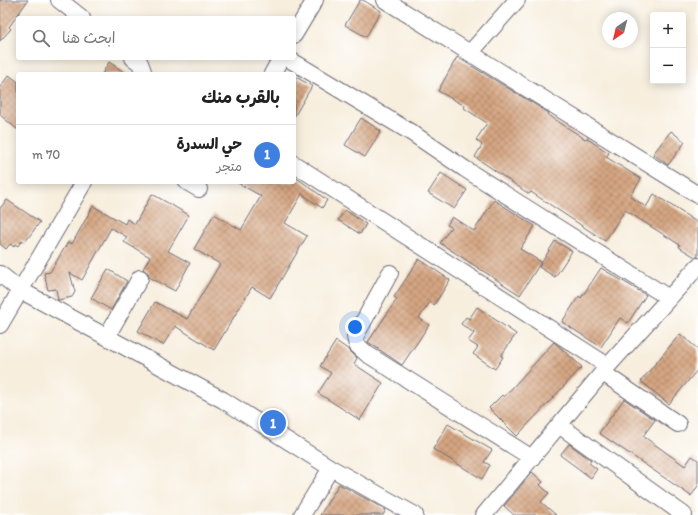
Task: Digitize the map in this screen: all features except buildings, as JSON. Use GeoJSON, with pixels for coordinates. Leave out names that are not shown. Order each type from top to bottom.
{"type":"FeatureCollection","features":[{"type":"Feature","properties":{"kind":"street"},"geometry":{"type":"LineString","coordinates":[[59,0],[79,16]]}},
{"type":"Feature","properties":{"kind":"street"},"geometry":{"type":"LineString","coordinates":[[296,32],[315,0]]}},
{"type":"Feature","properties":{"kind":"street"},"geometry":{"type":"LineString","coordinates":[[385,0],[698,195]]}},
{"type":"Feature","properties":{"kind":"street"},"geometry":{"type":"LineString","coordinates":[[470,53],[517,0]]}},
{"type":"Feature","properties":{"kind":"street"},"geometry":{"type":"LineString","coordinates":[[136,60],[140,63],[143,72]]}},
{"type":"Feature","properties":{"kind":"street"},"geometry":{"type":"LineString","coordinates":[[273,72],[280,60]]}},
{"type":"Feature","properties":{"kind":"street"},"geometry":{"type":"LineString","coordinates":[[290,60],[412,134],[669,298]]}},
{"type":"Feature","properties":{"kind":"street"},"geometry":{"type":"LineString","coordinates":[[296,165],[606,369],[678,424]]}},
{"type":"Feature","properties":{"kind":"street"},"geometry":{"type":"LineString","coordinates":[[0,325],[83,184]]}},
{"type":"Feature","properties":{"kind":"street"},"geometry":{"type":"LineString","coordinates":[[484,515],[606,369],[698,266]]}},
{"type":"Feature","properties":{"kind":"street"},"geometry":{"type":"LineString","coordinates":[[390,273],[355,336],[357,345],[367,354],[532,458]]}},
{"type":"Feature","properties":{"kind":"street"},"geometry":{"type":"LineString","coordinates":[[0,274],[20,290],[223,400],[331,468],[415,515]]}},
{"type":"Feature","properties":{"kind":"street"},"geometry":{"type":"LineString","coordinates":[[107,336],[140,278]]}},
{"type":"Feature","properties":{"kind":"street"},"geometry":{"type":"LineString","coordinates":[[559,425],[684,515]]}},
{"type":"Feature","properties":{"kind":"street"},"geometry":{"type":"LineString","coordinates":[[302,515],[331,468]]}},
{"type":"Feature","properties":{"kind":"place","name":"حي السدرة"},"geometry":{"type":"Point","coordinates":[273,423]}}]}
